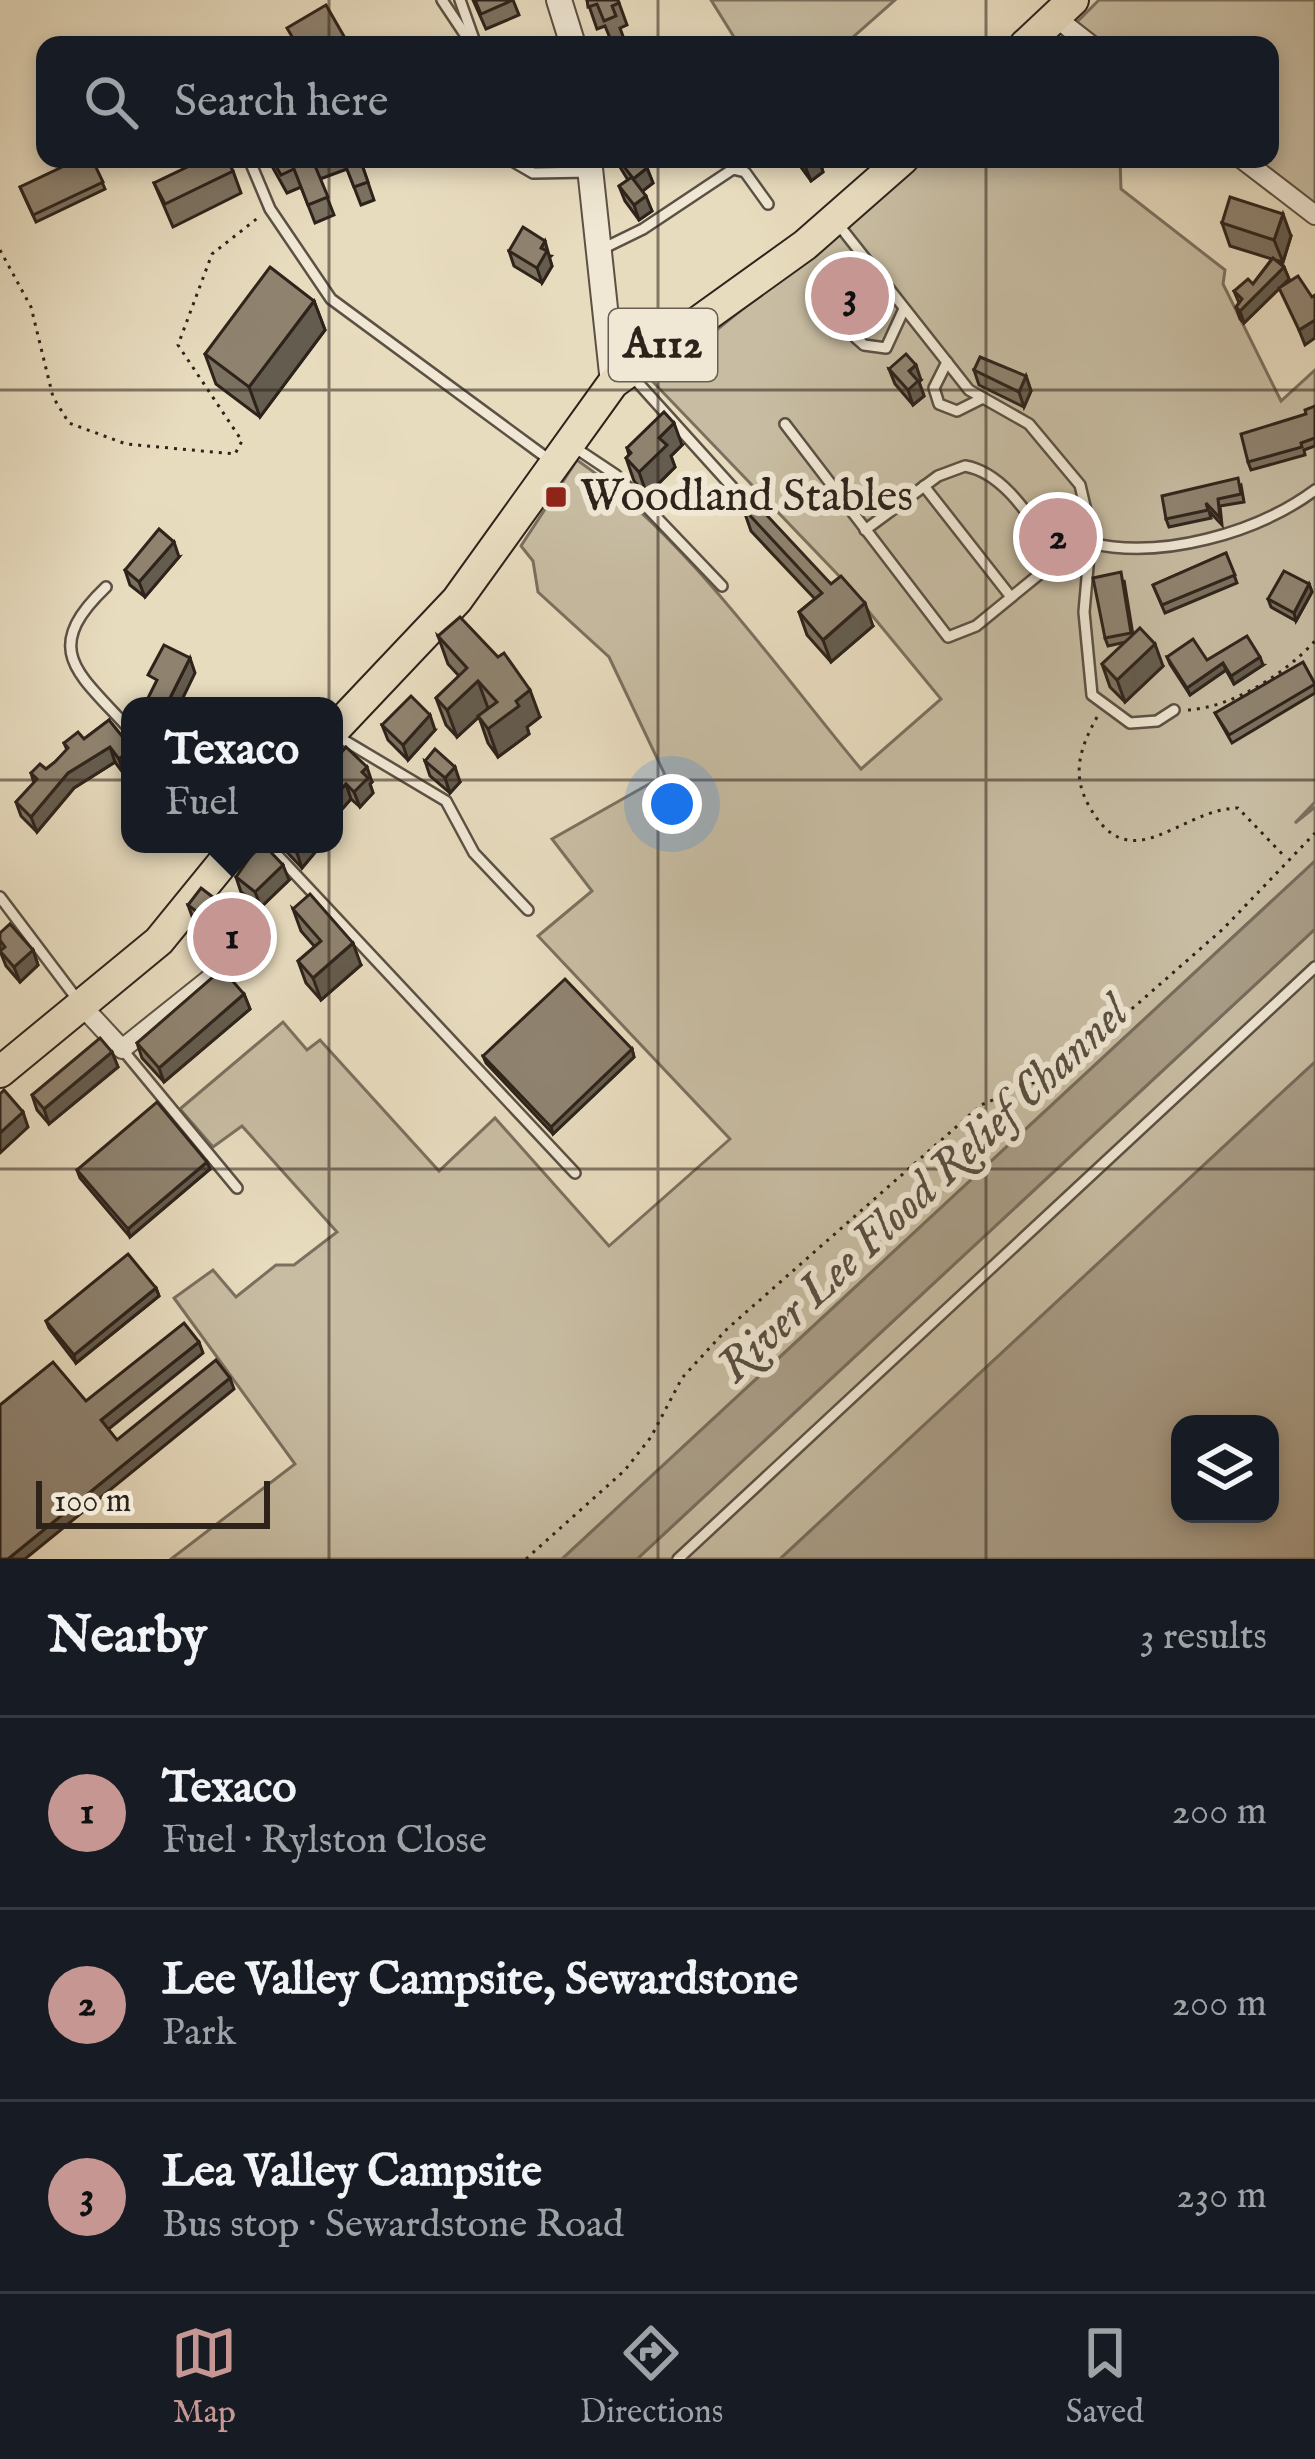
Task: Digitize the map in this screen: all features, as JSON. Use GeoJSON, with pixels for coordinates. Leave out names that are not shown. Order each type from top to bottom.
{"type":"FeatureCollection","features":[{"type":"Feature","properties":{"kind":"main road"},"geometry":{"type":"LineString","coordinates":[[1035,36],[1064,9]]}},
{"type":"Feature","properties":{"kind":"main road","name":"A112"},"geometry":{"type":"LineString","coordinates":[[343,722],[457,600],[620,376],[834,220],[893,168]]}},
{"type":"Feature","properties":{"kind":"main road"},"geometry":{"type":"LineString","coordinates":[[0,1072],[159,941],[231,853]]}},
{"type":"Feature","properties":{"kind":"street"},"geometry":{"type":"LineString","coordinates":[[559,0],[570,36]]}},
{"type":"Feature","properties":{"kind":"street"},"geometry":{"type":"LineString","coordinates":[[1064,9],[1084,36]]}},
{"type":"Feature","properties":{"kind":"street"},"geometry":{"type":"LineString","coordinates":[[589,168],[620,376]]}},
{"type":"Feature","properties":{"kind":"street"},"geometry":{"type":"LineString","coordinates":[[1254,168],[1315,215]]}},
{"type":"Feature","properties":{"kind":"street"},"geometry":{"type":"LineString","coordinates":[[609,323],[635,338],[672,339]]}},
{"type":"Feature","properties":{"kind":"street"},"geometry":{"type":"LineString","coordinates":[[83,1007],[122,1049],[212,977]]}},
{"type":"Feature","properties":{"kind":"lane"},"geometry":{"type":"LineString","coordinates":[[442,0],[468,36]]}},
{"type":"Feature","properties":{"kind":"lane"},"geometry":{"type":"LineString","coordinates":[[460,0],[471,36]]}},
{"type":"Feature","properties":{"kind":"lane"},"geometry":{"type":"LineString","coordinates":[[253,168],[270,209],[332,299],[563,453],[616,475],[722,586]]}},
{"type":"Feature","properties":{"kind":"lane"},"geometry":{"type":"LineString","coordinates":[[524,168],[533,173],[568,168]]}},
{"type":"Feature","properties":{"kind":"lane"},"geometry":{"type":"LineString","coordinates":[[599,250],[643,229],[733,169],[745,172],[768,204]]}},
{"type":"Feature","properties":{"kind":"lane"},"geometry":{"type":"LineString","coordinates":[[834,220],[969,390],[1029,424],[1064,460],[1080,485],[1090,538],[1084,654],[1093,694],[1130,723],[1157,721],[1174,710]]}},
{"type":"Feature","properties":{"kind":"lane"},"geometry":{"type":"LineString","coordinates":[[871,268],[856,338],[864,345],[886,348],[904,309]]}},
{"type":"Feature","properties":{"kind":"lane"},"geometry":{"type":"LineString","coordinates":[[947,362],[934,388],[939,404],[957,411],[983,398]]}},
{"type":"Feature","properties":{"kind":"lane"},"geometry":{"type":"LineString","coordinates":[[620,376],[667,415],[764,522]]}},
{"type":"Feature","properties":{"kind":"lane"},"geometry":{"type":"LineString","coordinates":[[654,430],[667,415]]}},
{"type":"Feature","properties":{"kind":"lane"},"geometry":{"type":"LineString","coordinates":[[785,424],[948,637],[964,634],[1090,538]]}},
{"type":"Feature","properties":{"kind":"lane"},"geometry":{"type":"LineString","coordinates":[[616,475],[628,460]]}},
{"type":"Feature","properties":{"kind":"lane"},"geometry":{"type":"LineString","coordinates":[[865,530],[954,467],[977,468],[1008,492],[1059,558]]}},
{"type":"Feature","properties":{"kind":"lane"},"geometry":{"type":"LineString","coordinates":[[924,486],[1012,597]]}},
{"type":"Feature","properties":{"kind":"lane"},"geometry":{"type":"LineString","coordinates":[[1090,538],[1126,552],[1171,550],[1291,508],[1315,490]]}},
{"type":"Feature","properties":{"kind":"lane"},"geometry":{"type":"LineString","coordinates":[[106,587],[71,626],[69,649],[79,670],[121,719]]}},
{"type":"Feature","properties":{"kind":"lane"},"geometry":{"type":"LineString","coordinates":[[343,738],[446,801],[474,853],[528,910]]}},
{"type":"Feature","properties":{"kind":"lane"},"geometry":{"type":"LineString","coordinates":[[275,853],[575,1173]]}},
{"type":"Feature","properties":{"kind":"lane"},"geometry":{"type":"LineString","coordinates":[[0,897],[83,1007]]}},
{"type":"Feature","properties":{"kind":"lane"},"geometry":{"type":"LineString","coordinates":[[678,1559],[1315,967]]}},
{"type":"Feature","properties":{"kind":"lane"},"geometry":{"type":"LineString","coordinates":[[122,1049],[237,1188]]}},
{"type":"Feature","properties":{"kind":"path"},"geometry":{"type":"LineString","coordinates":[[0,250],[32,307],[53,397],[69,423],[126,444],[235,454],[242,441],[178,345],[212,254],[270,209]]}},
{"type":"Feature","properties":{"kind":"path"},"geometry":{"type":"LineString","coordinates":[[1174,710],[1218,704],[1243,692],[1294,664],[1315,641]]}},
{"type":"Feature","properties":{"kind":"path"},"geometry":{"type":"LineString","coordinates":[[1103,705],[1076,765],[1082,793],[1108,831],[1125,842],[1145,842],[1207,810],[1238,808],[1288,859]]}},
{"type":"Feature","properties":{"kind":"path"},"geometry":{"type":"LineString","coordinates":[[526,1559],[625,1470],[651,1437],[682,1378],[727,1329],[981,1105],[1061,1071],[1223,929],[1315,833]]}},
{"type":"Feature","properties":{"kind":"shaded area"},"geometry":{"type":"Polygon","coordinates":[[[711,0],[895,0],[854,36],[733,36],[711,0]]]}},
{"type":"Feature","properties":{"kind":"shaded area"},"geometry":{"type":"Polygon","coordinates":[[[1099,0],[1315,0],[1315,204],[1266,168],[1279,168],[1279,36],[1089,36],[1074,25],[1099,0]]]}},
{"type":"Feature","properties":{"kind":"shaded area"},"geometry":{"type":"Polygon","coordinates":[[[915,168],[1120,168],[1121,189],[1225,270],[1223,284],[1281,401],[1315,370],[1315,802],[1295,823],[1315,807],[1315,861],[562,1559],[171,1559],[295,1464],[174,1298],[213,1270],[236,1297],[276,1265],[294,1265],[337,1232],[242,1126],[213,1147],[180,1109],[283,1022],[307,1050],[320,1040],[439,1171],[495,1118],[609,1246],[730,1139],[538,936],[592,891],[552,839],[665,775],[609,657],[538,592],[533,561],[521,546],[577,460],[616,490],[691,564],[861,769],[941,699],[842,579],[653,382],[915,168]]]}},
{"type":"Feature","properties":{"kind":"shaded area"},"geometry":{"type":"Polygon","coordinates":[[[1315,861],[1315,929],[637,1559],[562,1559],[1315,861]]]}},
{"type":"Feature","properties":{"kind":"shaded area"},"geometry":{"type":"Polygon","coordinates":[[[1315,929],[1315,1062],[780,1559],[637,1559],[1315,929]]]}},
{"type":"Feature","properties":{"kind":"shaded area"},"geometry":{"type":"Polygon","coordinates":[[[1315,1062],[1315,1559],[780,1559],[1315,1062]]]}},
{"type":"Feature","properties":{"kind":"building"},"geometry":{"type":"Polygon","coordinates":[[[475,0],[513,0],[481,14],[475,0]]]}},
{"type":"Feature","properties":{"kind":"building"},"geometry":{"type":"Polygon","coordinates":[[[587,0],[618,0],[612,6],[616,16],[604,21],[597,4],[588,7],[587,0]]]}},
{"type":"Feature","properties":{"kind":"building"},"geometry":{"type":"Polygon","coordinates":[[[326,5],[344,36],[292,36],[287,28],[326,5]]]}},
{"type":"Feature","properties":{"kind":"building"},"geometry":{"type":"Polygon","coordinates":[[[60,168],[96,168],[103,182],[33,215],[20,187],[60,168]]]}},
{"type":"Feature","properties":{"kind":"building"},"geometry":{"type":"Polygon","coordinates":[[[185,168],[233,171],[165,204],[154,183],[185,168]]]}},
{"type":"Feature","properties":{"kind":"building"},"geometry":{"type":"Polygon","coordinates":[[[277,168],[316,168],[328,197],[308,205],[294,169],[281,175],[277,168]]]}},
{"type":"Feature","properties":{"kind":"building"},"geometry":{"type":"Polygon","coordinates":[[[347,168],[363,168],[368,182],[354,187],[347,168]]]}},
{"type":"Feature","properties":{"kind":"building"},"geometry":{"type":"Polygon","coordinates":[[[625,168],[647,168],[633,179],[646,196],[634,205],[619,186],[632,177],[625,168]]]}},
{"type":"Feature","properties":{"kind":"building"},"geometry":{"type":"Polygon","coordinates":[[[1230,197],[1283,214],[1274,240],[1222,223],[1230,197]]]}},
{"type":"Feature","properties":{"kind":"building"},"geometry":{"type":"Polygon","coordinates":[[[523,227],[545,241],[541,248],[547,251],[537,268],[509,251],[523,227]]]}},
{"type":"Feature","properties":{"kind":"building"},"geometry":{"type":"Polygon","coordinates":[[[1273,258],[1284,267],[1240,311],[1236,307],[1242,299],[1234,291],[1248,279],[1253,284],[1273,258]]]}},
{"type":"Feature","properties":{"kind":"building"},"geometry":{"type":"Polygon","coordinates":[[[270,267],[314,301],[249,387],[205,354],[270,267]]]}},
{"type":"Feature","properties":{"kind":"building"},"geometry":{"type":"Polygon","coordinates":[[[1298,276],[1315,295],[1315,320],[1299,330],[1279,288],[1298,276]]]}},
{"type":"Feature","properties":{"kind":"building"},"geometry":{"type":"Polygon","coordinates":[[[906,354],[916,365],[909,371],[918,381],[908,390],[889,369],[906,354]]]}},
{"type":"Feature","properties":{"kind":"building"},"geometry":{"type":"Polygon","coordinates":[[[980,357],[1026,376],[1019,392],[974,370],[980,357]]]}},
{"type":"Feature","properties":{"kind":"building"},"geometry":{"type":"Polygon","coordinates":[[[1315,406],[1315,438],[1301,443],[1302,447],[1248,462],[1241,434],[1306,414],[1305,410],[1315,406]]]}},
{"type":"Feature","properties":{"kind":"building"},"geometry":{"type":"Polygon","coordinates":[[[664,412],[674,423],[659,438],[667,445],[639,472],[626,458],[631,453],[627,448],[664,412]]]}},
{"type":"Feature","properties":{"kind":"building"},"geometry":{"type":"Polygon","coordinates":[[[1238,478],[1241,494],[1218,499],[1220,518],[1206,503],[1208,510],[1166,519],[1162,496],[1238,478]]]}},
{"type":"Feature","properties":{"kind":"building"},"geometry":{"type":"Polygon","coordinates":[[[748,504],[760,508],[831,584],[841,576],[865,603],[823,640],[799,612],[822,593],[743,508],[748,504]]]}},
{"type":"Feature","properties":{"kind":"building"},"geometry":{"type":"Polygon","coordinates":[[[159,529],[174,542],[139,582],[125,570],[159,529]]]}},
{"type":"Feature","properties":{"kind":"building"},"geometry":{"type":"Polygon","coordinates":[[[1226,553],[1235,575],[1162,605],[1153,585],[1226,553]]]}},
{"type":"Feature","properties":{"kind":"building"},"geometry":{"type":"Polygon","coordinates":[[[1284,571],[1309,584],[1294,613],[1268,599],[1284,571]]]}},
{"type":"Feature","properties":{"kind":"building"},"geometry":{"type":"Polygon","coordinates":[[[1121,572],[1131,633],[1105,638],[1093,578],[1121,572]]]}},
{"type":"Feature","properties":{"kind":"building"},"geometry":{"type":"Polygon","coordinates":[[[460,617],[498,657],[504,653],[530,690],[516,701],[519,706],[488,729],[478,716],[497,702],[478,681],[447,710],[436,698],[467,668],[438,636],[460,617]]]}},
{"type":"Feature","properties":{"kind":"building"},"geometry":{"type":"Polygon","coordinates":[[[1140,628],[1155,644],[1117,680],[1102,664],[1140,628]]]}},
{"type":"Feature","properties":{"kind":"building"},"geometry":{"type":"Polygon","coordinates":[[[1247,636],[1260,657],[1231,676],[1223,663],[1187,688],[1167,657],[1193,639],[1207,660],[1247,636]]]}},
{"type":"Feature","properties":{"kind":"building"},"geometry":{"type":"Polygon","coordinates":[[[164,645],[190,658],[170,697],[148,697],[157,680],[148,675],[164,645]]]}},
{"type":"Feature","properties":{"kind":"building"},"geometry":{"type":"Polygon","coordinates":[[[1303,662],[1315,684],[1229,735],[1215,713],[1303,662]]]}},
{"type":"Feature","properties":{"kind":"building"},"geometry":{"type":"Polygon","coordinates":[[[411,696],[430,715],[403,745],[382,725],[411,696]]]}},
{"type":"Feature","properties":{"kind":"building"},"geometry":{"type":"Polygon","coordinates":[[[109,720],[121,735],[121,757],[110,747],[68,773],[31,817],[16,802],[37,779],[31,773],[40,764],[46,769],[55,762],[68,748],[64,743],[78,732],[84,739],[109,720]]]}},
{"type":"Feature","properties":{"kind":"building"},"geometry":{"type":"Polygon","coordinates":[[[346,747],[367,767],[362,772],[368,778],[354,792],[346,784],[343,787],[346,747]]]}},
{"type":"Feature","properties":{"kind":"building"},"geometry":{"type":"Polygon","coordinates":[[[435,749],[455,767],[445,778],[425,761],[435,749]]]}},
{"type":"Feature","properties":{"kind":"building"},"geometry":{"type":"Polygon","coordinates":[[[253,853],[272,853],[283,865],[255,892],[236,877],[253,853]]]}},
{"type":"Feature","properties":{"kind":"building"},"geometry":{"type":"Polygon","coordinates":[[[201,888],[239,917],[226,934],[188,905],[201,888]]]}},
{"type":"Feature","properties":{"kind":"building"},"geometry":{"type":"Polygon","coordinates":[[[310,894],[353,943],[313,978],[298,961],[321,941],[293,909],[310,894]]]}},
{"type":"Feature","properties":{"kind":"building"},"geometry":{"type":"Polygon","coordinates":[[[10,924],[33,950],[14,967],[0,951],[5,947],[0,933],[10,924]]]}},
{"type":"Feature","properties":{"kind":"building"},"geometry":{"type":"Polygon","coordinates":[[[222,969],[244,994],[159,1068],[137,1043],[222,969]]]}},
{"type":"Feature","properties":{"kind":"building"},"geometry":{"type":"Polygon","coordinates":[[[565,979],[632,1049],[551,1127],[483,1056],[565,979]]]}},
{"type":"Feature","properties":{"kind":"building"},"geometry":{"type":"Polygon","coordinates":[[[100,1038],[112,1052],[44,1109],[32,1095],[100,1038]]]}},
{"type":"Feature","properties":{"kind":"building"},"geometry":{"type":"Polygon","coordinates":[[[4,1090],[23,1112],[0,1133],[0,1094],[4,1090]]]}},
{"type":"Feature","properties":{"kind":"building"},"geometry":{"type":"Polygon","coordinates":[[[157,1102],[207,1162],[128,1229],[77,1170],[157,1102]]]}},
{"type":"Feature","properties":{"kind":"building"},"geometry":{"type":"Polygon","coordinates":[[[128,1254],[156,1288],[74,1355],[46,1321],[128,1254]]]}},
{"type":"Feature","properties":{"kind":"building"},"geometry":{"type":"Polygon","coordinates":[[[184,1323],[199,1342],[101,1420],[117,1440],[216,1360],[230,1378],[8,1559],[0,1559],[0,1405],[53,1362],[86,1401],[184,1323]]]}},
{"type":"Feature","properties":{"kind":"place","name":"Lea Valley Campsite"},"geometry":{"type":"Point","coordinates":[850,296]}},
{"type":"Feature","properties":{"kind":"place","name":"Woodland Stables"},"geometry":{"type":"Point","coordinates":[556,497]}},
{"type":"Feature","properties":{"kind":"place","name":"Lee Valley Campsite, Sewardstone"},"geometry":{"type":"Point","coordinates":[1058,537]}},
{"type":"Feature","properties":{"kind":"place","name":"Texaco"},"geometry":{"type":"Point","coordinates":[232,937]}},
{"type":"Feature","properties":{"kind":"water label","name":"River Lee Flood Relief Channel"},"geometry":{"type":"Point","coordinates":[924,1191]}}]}
